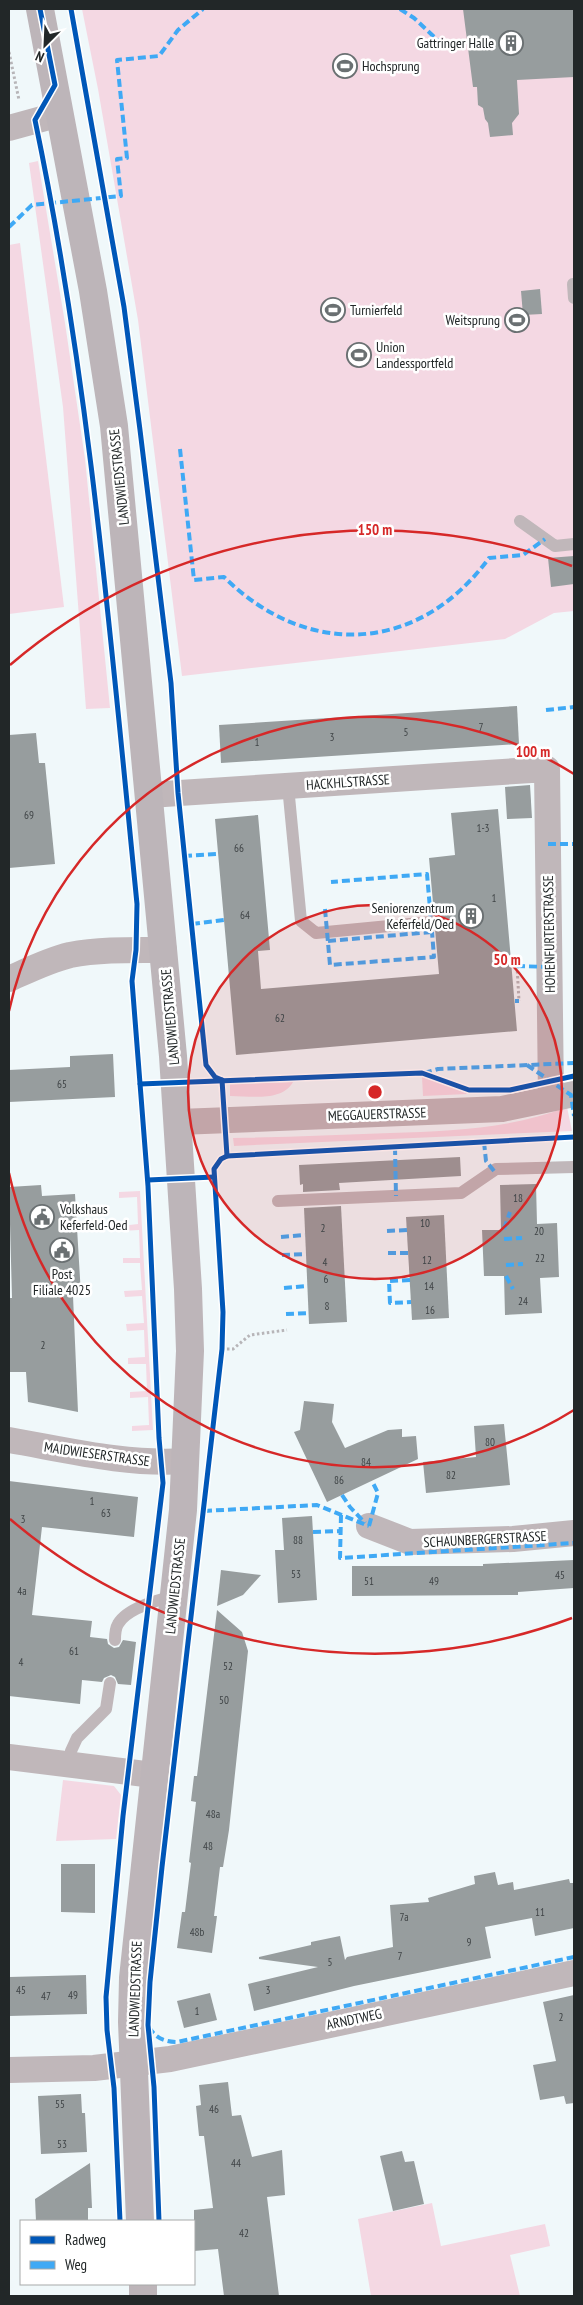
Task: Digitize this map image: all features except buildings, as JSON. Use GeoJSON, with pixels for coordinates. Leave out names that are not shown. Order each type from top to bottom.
{"type":"FeatureCollection","features":[{"type":"Feature","properties":{"kind":"main road","name":"LANDWIEDSTRASSE"},"geometry":{"type":"LineString","coordinates":[[40,9],[93,291],[114,426],[150,795],[179,1122],[190,1351],[183,1510],[153,1775],[133,1978],[133,2063],[140,2220]]}},
{"type":"Feature","properties":{"kind":"street"},"geometry":{"type":"LineString","coordinates":[[15,119],[60,114]]}},
{"type":"Feature","properties":{"kind":"street","name":"HACKHLSTRASSE"},"geometry":{"type":"LineString","coordinates":[[150,795],[547,769]]}},
{"type":"Feature","properties":{"kind":"street","name":"HOHENFURTERSTRASSE"},"geometry":{"type":"LineString","coordinates":[[547,769],[562,1096]]}},
{"type":"Feature","properties":{"kind":"street","name":"LANDWIEDSTRASSE"},"geometry":{"type":"LineString","coordinates":[[9,979],[71,955],[136,950],[164,950]]}},
{"type":"Feature","properties":{"kind":"street","name":"MEGGAUERSTRASSE"},"geometry":{"type":"LineString","coordinates":[[179,1122],[502,1109],[562,1096]]}},
{"type":"Feature","properties":{"kind":"street","name":"MAIDWIESERSTRASSE"},"geometry":{"type":"LineString","coordinates":[[9,1440],[122,1459],[161,1462],[185,1461]]}},
{"type":"Feature","properties":{"kind":"street","name":"SCHAUNBERGERSTRASSE"},"geometry":{"type":"LineString","coordinates":[[369,1526],[410,1542],[513,1539],[574,1533]]}},
{"type":"Feature","properties":{"kind":"street"},"geometry":{"type":"LineString","coordinates":[[9,1757],[153,1775]]}},
{"type":"Feature","properties":{"kind":"street","name":"ARNDTWEG"},"geometry":{"type":"LineString","coordinates":[[9,2070],[94,2068],[170,2059],[574,1972]]}},
{"type":"Feature","properties":{"kind":"lane"},"geometry":{"type":"LineString","coordinates":[[573,284],[574,298]]}},
{"type":"Feature","properties":{"kind":"lane"},"geometry":{"type":"LineString","coordinates":[[520,521],[555,546],[574,544]]}},
{"type":"Feature","properties":{"kind":"lane"},"geometry":{"type":"LineString","coordinates":[[288,786],[301,921],[316,933],[431,922]]}},
{"type":"Feature","properties":{"kind":"lane"},"geometry":{"type":"LineString","coordinates":[[278,1201],[461,1193],[496,1169],[574,1167]]}},
{"type":"Feature","properties":{"kind":"lane"},"geometry":{"type":"LineString","coordinates":[[115,1640],[118,1624],[124,1617],[150,1602],[174,1596]]}},
{"type":"Feature","properties":{"kind":"lane"},"geometry":{"type":"LineString","coordinates":[[69,1765],[71,1751],[77,1738],[106,1709],[110,1683]]}},
{"type":"Feature","properties":{"kind":"path"},"geometry":{"type":"LineString","coordinates":[[9,52],[15,119]]}},
{"type":"Feature","properties":{"kind":"path"},"geometry":{"type":"LineString","coordinates":[[517,966],[519,1001]]}},
{"type":"Feature","properties":{"kind":"path"},"geometry":{"type":"LineString","coordinates":[[132,981],[139,1064]]}},
{"type":"Feature","properties":{"kind":"path"},"geometry":{"type":"LineString","coordinates":[[198,986],[204,1050]]}},
{"type":"Feature","properties":{"kind":"path"},"geometry":{"type":"LineString","coordinates":[[222,1349],[233,1349],[250,1335],[287,1330]]}},
{"type":"Feature","properties":{"kind":"shaded area","name":"Union Landessportfeld"},"geometry":{"type":"Polygon","coordinates":[[[82,9],[574,9],[574,611],[554,613],[505,639],[182,676],[138,320],[98,89],[82,9]]]}},
{"type":"Feature","properties":{"kind":"shaded area"},"geometry":{"type":"Polygon","coordinates":[[[38,161],[85,459],[110,708],[86,709],[63,407],[29,163],[38,161]]]}},
{"type":"Feature","properties":{"kind":"shaded area"},"geometry":{"type":"Polygon","coordinates":[[[20,243],[64,607],[9,614],[9,245],[20,243]]]}},
{"type":"Feature","properties":{"kind":"shaded area"},"geometry":{"type":"Polygon","coordinates":[[[422,1077],[428,1077],[468,1094],[423,1096],[422,1077]]]}},
{"type":"Feature","properties":{"kind":"shaded area"},"geometry":{"type":"Polygon","coordinates":[[[293,1082],[281,1093],[274,1095],[256,1097],[230,1096],[230,1084],[293,1082]]]}},
{"type":"Feature","properties":{"kind":"shaded area"},"geometry":{"type":"Polygon","coordinates":[[[567,1107],[572,1131],[234,1146],[233,1138],[480,1128],[524,1120],[567,1107]]]}},
{"type":"Feature","properties":{"kind":"shaded area"},"geometry":{"type":"Polygon","coordinates":[[[140,1191],[153,1430],[132,1431],[132,1426],[149,1425],[148,1397],[130,1398],[130,1392],[147,1391],[146,1364],[128,1364],[128,1358],[145,1357],[144,1330],[127,1331],[126,1324],[144,1323],[142,1296],[125,1297],[124,1291],[142,1290],[140,1263],[123,1263],[123,1258],[140,1258],[139,1230],[121,1231],[121,1226],[138,1224],[137,1197],[119,1198],[119,1192],[140,1191]]]}},
{"type":"Feature","properties":{"kind":"shaded area"},"geometry":{"type":"Polygon","coordinates":[[[63,1780],[114,1786],[121,1795],[116,1839],[56,1841],[63,1780]]]}},
{"type":"Feature","properties":{"kind":"shaded area"},"geometry":{"type":"Polygon","coordinates":[[[432,2203],[441,2246],[545,2224],[550,2246],[510,2255],[520,2296],[371,2296],[358,2219],[432,2203]]]}},
{"type":"Feature","properties":{"kind":"marked path"},"geometry":{"type":"LineString","coordinates":[[9,227],[32,205],[121,196],[117,159],[127,158],[117,60],[159,56],[178,30],[203,9]]}},
{"type":"Feature","properties":{"kind":"marked path"},"geometry":{"type":"LineString","coordinates":[[400,9],[414,18],[444,46]]}},
{"type":"Feature","properties":{"kind":"marked path"},"geometry":{"type":"LineString","coordinates":[[180,449],[194,580],[224,577],[256,604],[291,622],[326,632],[361,634],[396,628],[430,613],[461,590],[489,558],[523,555],[545,539]]}},
{"type":"Feature","properties":{"kind":"marked path"},"geometry":{"type":"LineString","coordinates":[[546,710],[574,707]]}},
{"type":"Feature","properties":{"kind":"marked path"},"geometry":{"type":"LineString","coordinates":[[548,844],[574,844]]}},
{"type":"Feature","properties":{"kind":"marked path"},"geometry":{"type":"LineString","coordinates":[[184,856],[218,854]]}},
{"type":"Feature","properties":{"kind":"marked path"},"geometry":{"type":"LineString","coordinates":[[328,941],[432,932],[427,874],[331,882]]}},
{"type":"Feature","properties":{"kind":"marked path"},"geometry":{"type":"LineString","coordinates":[[325,909],[330,965],[434,957],[432,932]]}},
{"type":"Feature","properties":{"kind":"marked path"},"geometry":{"type":"LineString","coordinates":[[192,924],[224,920]]}},
{"type":"Feature","properties":{"kind":"marked path"},"geometry":{"type":"LineString","coordinates":[[517,966],[549,967]]}},
{"type":"Feature","properties":{"kind":"marked path"},"geometry":{"type":"LineString","coordinates":[[424,1073],[438,1069],[574,1063]]}},
{"type":"Feature","properties":{"kind":"marked path"},"geometry":{"type":"LineString","coordinates":[[527,1065],[571,1095],[574,1116]]}},
{"type":"Feature","properties":{"kind":"marked path"},"geometry":{"type":"LineString","coordinates":[[484,1142],[486,1161],[494,1171]]}},
{"type":"Feature","properties":{"kind":"marked path"},"geometry":{"type":"LineString","coordinates":[[395,1147],[396,1196]]}},
{"type":"Feature","properties":{"kind":"marked path"},"geometry":{"type":"LineString","coordinates":[[504,1229],[510,1212]]}},
{"type":"Feature","properties":{"kind":"marked path"},"geometry":{"type":"LineString","coordinates":[[387,1231],[407,1230]]}},
{"type":"Feature","properties":{"kind":"marked path"},"geometry":{"type":"LineString","coordinates":[[281,1237],[305,1235]]}},
{"type":"Feature","properties":{"kind":"marked path"},"geometry":{"type":"LineString","coordinates":[[504,1239],[522,1238]]}},
{"type":"Feature","properties":{"kind":"marked path"},"geometry":{"type":"LineString","coordinates":[[388,1253],[408,1253]]}},
{"type":"Feature","properties":{"kind":"marked path"},"geometry":{"type":"LineString","coordinates":[[282,1255],[306,1254]]}},
{"type":"Feature","properties":{"kind":"marked path"},"geometry":{"type":"LineString","coordinates":[[506,1265],[523,1264]]}},
{"type":"Feature","properties":{"kind":"marked path"},"geometry":{"type":"LineString","coordinates":[[506,1276],[513,1289]]}},
{"type":"Feature","properties":{"kind":"marked path"},"geometry":{"type":"LineString","coordinates":[[410,1280],[389,1281],[390,1303],[411,1302]]}},
{"type":"Feature","properties":{"kind":"marked path"},"geometry":{"type":"LineString","coordinates":[[284,1288],[308,1286]]}},
{"type":"Feature","properties":{"kind":"marked path"},"geometry":{"type":"LineString","coordinates":[[286,1314],[309,1313]]}},
{"type":"Feature","properties":{"kind":"marked path"},"geometry":{"type":"LineString","coordinates":[[369,1526],[378,1493],[372,1481]]}},
{"type":"Feature","properties":{"kind":"marked path"},"geometry":{"type":"LineString","coordinates":[[342,1495],[365,1523]]}},
{"type":"Feature","properties":{"kind":"marked path"},"geometry":{"type":"LineString","coordinates":[[204,1511],[317,1505],[369,1526]]}},
{"type":"Feature","properties":{"kind":"marked path"},"geometry":{"type":"LineString","coordinates":[[341,1515],[340,1558],[574,1543]]}},
{"type":"Feature","properties":{"kind":"marked path"},"geometry":{"type":"LineString","coordinates":[[313,1532],[341,1531]]}},
{"type":"Feature","properties":{"kind":"marked path"},"geometry":{"type":"LineString","coordinates":[[149,2027],[161,2039],[177,2042],[574,1957]]}},
{"type":"Feature","properties":{"kind":"cycle path"},"geometry":{"type":"LineString","coordinates":[[40,9],[55,85],[35,120],[54,217],[84,412],[108,609],[137,904],[136,950],[132,981],[148,1186],[159,1438],[163,1483],[123,1816],[106,1997],[107,2030],[114,2088],[120,2220]]}},
{"type":"Feature","properties":{"kind":"cycle path"},"geometry":{"type":"LineString","coordinates":[[71,9],[124,307],[140,430],[171,683],[178,793],[206,1065],[215,1077],[222,1080]]}},
{"type":"Feature","properties":{"kind":"cycle path"},"geometry":{"type":"LineString","coordinates":[[140,1084],[422,1073],[469,1090],[510,1090],[574,1076]]}},
{"type":"Feature","properties":{"kind":"cycle path"},"geometry":{"type":"LineString","coordinates":[[222,1080],[227,1156]]}},
{"type":"Feature","properties":{"kind":"cycle path"},"geometry":{"type":"LineString","coordinates":[[159,2220],[154,2087],[148,2025],[150,1982],[222,1349],[223,1312],[214,1169],[221,1159],[227,1156],[574,1137]]}},
{"type":"Feature","properties":{"kind":"cycle path"},"geometry":{"type":"LineString","coordinates":[[148,1180],[214,1177]]}},
{"type":"Feature","properties":{"kind":"place","name":"Gattringer Halle"},"geometry":{"type":"Point","coordinates":[511,43]}},
{"type":"Feature","properties":{"kind":"place","name":"Hochsprung"},"geometry":{"type":"Point","coordinates":[345,66]}},
{"type":"Feature","properties":{"kind":"place","name":"Turnierfeld"},"geometry":{"type":"Point","coordinates":[333,310]}},
{"type":"Feature","properties":{"kind":"place","name":"Weitsprung"},"geometry":{"type":"Point","coordinates":[517,320]}},
{"type":"Feature","properties":{"kind":"place","name":"Union Landessportfeld"},"geometry":{"type":"Point","coordinates":[359,355]}},
{"type":"Feature","properties":{"kind":"place","name":"Seniorenzentrum Keferfeld/Oed"},"geometry":{"type":"Point","coordinates":[471,916]}},
{"type":"Feature","properties":{"kind":"place","name":"Volkshaus Keferfeld-Oed"},"geometry":{"type":"Point","coordinates":[42,1217]}},
{"type":"Feature","properties":{"kind":"place","name":"Post Filiale 4025"},"geometry":{"type":"Point","coordinates":[62,1250]}}]}
